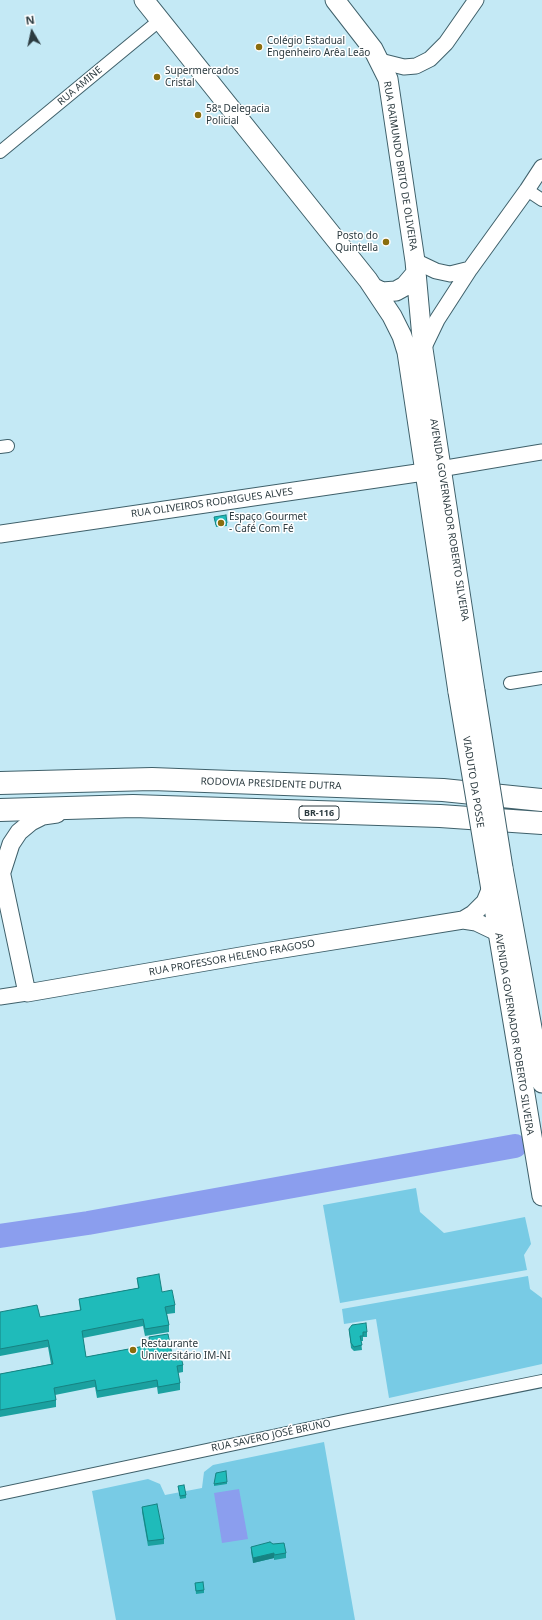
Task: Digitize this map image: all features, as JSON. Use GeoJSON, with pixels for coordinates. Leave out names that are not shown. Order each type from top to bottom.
{"type":"FeatureCollection","features":[{"type":"Feature","properties":{"kind":"highway","name":"RODOVIA PRESIDENTE DUTRA"},"geometry":{"type":"LineString","coordinates":[[5,781],[152,779],[443,790],[542,800]]}},
{"type":"Feature","properties":{"kind":"highway","name":"BR-116"},"geometry":{"type":"LineString","coordinates":[[0,810],[133,806],[440,816],[542,824]]}},
{"type":"Feature","properties":{"kind":"main road"},"geometry":{"type":"LineString","coordinates":[[144,0],[374,288],[399,329],[415,350]]}},
{"type":"Feature","properties":{"kind":"main road","name":"RUA RAIMUNDO BRITO DE OLIVEIRA"},"geometry":{"type":"LineString","coordinates":[[335,0],[366,40],[380,61],[388,79],[415,267],[415,350]]}},
{"type":"Feature","properties":{"kind":"main road"},"geometry":{"type":"LineString","coordinates":[[374,288],[382,292],[396,291],[405,286],[415,267]]}},
{"type":"Feature","properties":{"kind":"main road","name":"AVENIDA GOVERNADOR ROBERTO SILVEIRA"},"geometry":{"type":"LineString","coordinates":[[415,350],[466,692]]}},
{"type":"Feature","properties":{"kind":"main road","name":"RUA OLIVEIROS RODRIGUES ALVES"},"geometry":{"type":"LineString","coordinates":[[0,534],[432,470]]}},
{"type":"Feature","properties":{"kind":"main road","name":"VIADUTO DA POSSE"},"geometry":{"type":"LineString","coordinates":[[466,692],[494,877]]}},
{"type":"Feature","properties":{"kind":"main road"},"geometry":{"type":"LineString","coordinates":[[27,993],[1,869],[11,844],[25,826],[43,816],[95,806]]}},
{"type":"Feature","properties":{"kind":"main road","name":"AVENIDA GOVERNADOR ROBERTO SILVEIRA"},"geometry":{"type":"LineString","coordinates":[[494,877],[497,932],[542,1196]]}},
{"type":"Feature","properties":{"kind":"main road","name":"AVENIDA GOVERNADOR ROBERTO SILVEIRA"},"geometry":{"type":"LineString","coordinates":[[494,877],[542,1083]]}},
{"type":"Feature","properties":{"kind":"main road","name":"RUA PROFESSOR HELENO FRAGOSO"},"geometry":{"type":"LineString","coordinates":[[463,920],[480,908],[485,902],[494,877]]}},
{"type":"Feature","properties":{"kind":"main road","name":"RUA PROFESSOR HELENO FRAGOSO"},"geometry":{"type":"LineString","coordinates":[[27,993],[252,954],[463,920],[476,922],[497,932]]}},
{"type":"Feature","properties":{"kind":"street"},"geometry":{"type":"LineString","coordinates":[[380,61],[404,67],[416,66],[430,59],[446,43],[476,0]]}},
{"type":"Feature","properties":{"kind":"street","name":"RUA AMINE"},"geometry":{"type":"LineString","coordinates":[[0,152],[160,20]]}},
{"type":"Feature","properties":{"kind":"street"},"geometry":{"type":"LineString","coordinates":[[415,350],[542,167]]}},
{"type":"Feature","properties":{"kind":"street"},"geometry":{"type":"LineString","coordinates":[[527,190],[542,200]]}},
{"type":"Feature","properties":{"kind":"street"},"geometry":{"type":"LineString","coordinates":[[415,267],[450,274],[470,269]]}},
{"type":"Feature","properties":{"kind":"street","name":"RUA OLIVEIROS RODRIGUES ALVES"},"geometry":{"type":"LineString","coordinates":[[432,470],[542,452]]}},
{"type":"Feature","properties":{"kind":"street"},"geometry":{"type":"LineString","coordinates":[[510,683],[542,678]]}},
{"type":"Feature","properties":{"kind":"street","name":"RUA PROFESSOR HELENO FRAGOSO"},"geometry":{"type":"LineString","coordinates":[[0,997],[27,993]]}},
{"type":"Feature","properties":{"kind":"street","name":"RUA SAVERO JOSÉ BRUNO"},"geometry":{"type":"LineString","coordinates":[[0,1494],[348,1420],[542,1381]]}},
{"type":"Feature","properties":{"kind":"shaded area"},"geometry":{"type":"Polygon","coordinates":[[[416,1188],[420,1212],[444,1233],[525,1217],[531,1244],[524,1255],[527,1270],[340,1303],[323,1205],[416,1188]]]}},
{"type":"Feature","properties":{"kind":"shaded area"},"geometry":{"type":"Polygon","coordinates":[[[528,1276],[530,1289],[542,1298],[542,1364],[389,1398],[376,1319],[344,1324],[342,1309],[528,1276]]]}},
{"type":"Feature","properties":{"kind":"shaded area"},"geometry":{"type":"Polygon","coordinates":[[[324,1442],[355,1620],[116,1620],[92,1491],[148,1479],[160,1484],[165,1495],[202,1488],[204,1472],[213,1465],[324,1442]]]}},
{"type":"Feature","properties":{"kind":"shaded area"},"geometry":{"type":"Polygon","coordinates":[[[239,1489],[248,1539],[222,1543],[214,1493],[239,1489]]]}},
{"type":"Feature","properties":{"kind":"building","name":"Espaço Gourmet - Café Com Fé"},"geometry":{"type":"Polygon","coordinates":[[[226,515],[227,523],[216,525],[214,517],[226,515]]]}},
{"type":"Feature","properties":{"kind":"building"},"geometry":{"type":"Polygon","coordinates":[[[159,1274],[162,1292],[172,1290],[175,1305],[165,1307],[169,1325],[145,1329],[143,1319],[82,1331],[86,1357],[150,1345],[149,1337],[168,1334],[172,1354],[180,1353],[183,1365],[177,1366],[180,1383],[158,1387],[157,1380],[97,1391],[95,1380],[54,1388],[56,1400],[0,1410],[0,1374],[53,1364],[48,1340],[0,1349],[0,1312],[37,1305],[40,1317],[81,1310],[79,1299],[139,1288],[137,1278],[159,1274]]]}},
{"type":"Feature","properties":{"kind":"building"},"geometry":{"type":"Polygon","coordinates":[[[366,1323],[367,1332],[363,1332],[363,1336],[360,1336],[362,1345],[354,1347],[351,1343],[349,1329],[352,1325],[366,1323]]]}},
{"type":"Feature","properties":{"kind":"building"},"geometry":{"type":"Polygon","coordinates":[[[226,1471],[227,1482],[214,1484],[216,1473],[226,1471]]]}},
{"type":"Feature","properties":{"kind":"building"},"geometry":{"type":"Polygon","coordinates":[[[184,1485],[186,1495],[180,1496],[178,1486],[184,1485]]]}},
{"type":"Feature","properties":{"kind":"building"},"geometry":{"type":"Polygon","coordinates":[[[157,1504],[164,1539],[148,1541],[142,1507],[157,1504]]]}},
{"type":"Feature","properties":{"kind":"building"},"geometry":{"type":"Polygon","coordinates":[[[270,1542],[273,1544],[284,1543],[286,1553],[274,1555],[274,1553],[253,1558],[251,1547],[270,1542]]]}},
{"type":"Feature","properties":{"kind":"building"},"geometry":{"type":"Polygon","coordinates":[[[203,1582],[204,1590],[196,1591],[195,1583],[203,1582]]]}},
{"type":"Feature","properties":{"kind":"waterway"},"geometry":{"type":"LineString","coordinates":[[0,1236],[88,1223],[515,1146]]}},
{"type":"Feature","properties":{"kind":"place","name":"Colégio Estadual Engenheiro Arêa Leão"},"geometry":{"type":"Point","coordinates":[259,47]}},
{"type":"Feature","properties":{"kind":"place","name":"Supermercados Cristal"},"geometry":{"type":"Point","coordinates":[157,77]}},
{"type":"Feature","properties":{"kind":"place","name":"58ª Delegacia Policial"},"geometry":{"type":"Point","coordinates":[198,115]}},
{"type":"Feature","properties":{"kind":"place","name":"Posto do Quintella"},"geometry":{"type":"Point","coordinates":[386,242]}},
{"type":"Feature","properties":{"kind":"place","name":"Espaço Gourmet - Café Com Fé"},"geometry":{"type":"Point","coordinates":[221,523]}},
{"type":"Feature","properties":{"kind":"place","name":"Restaurante Universitário IM-NI"},"geometry":{"type":"Point","coordinates":[133,1350]}}]}
